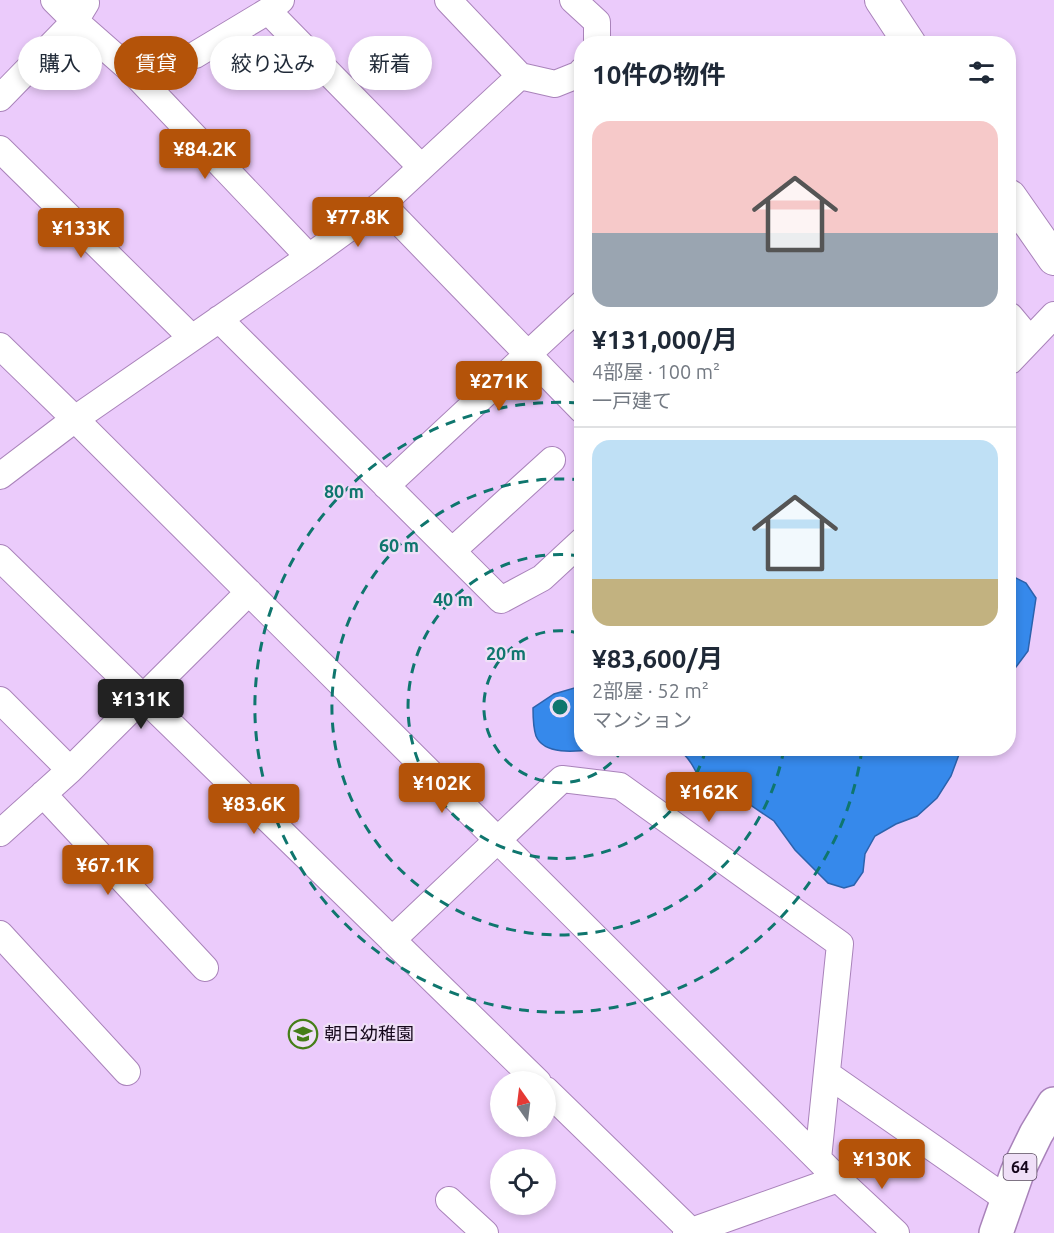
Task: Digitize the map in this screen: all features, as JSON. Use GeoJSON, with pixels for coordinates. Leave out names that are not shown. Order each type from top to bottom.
{"type":"FeatureCollection","features":[{"type":"Feature","properties":{"kind":"main road","name":"64"},"geometry":{"type":"LineString","coordinates":[[996,1233],[1017,1173],[1054,1104]]}},
{"type":"Feature","properties":{"kind":"street"},"geometry":{"type":"LineString","coordinates":[[54,0],[80,10],[114,50]]}},
{"type":"Feature","properties":{"kind":"street"},"geometry":{"type":"LineString","coordinates":[[448,0],[520,76],[555,84],[574,76]]}},
{"type":"Feature","properties":{"kind":"street"},"geometry":{"type":"LineString","coordinates":[[573,0],[597,22],[597,36]]}},
{"type":"Feature","properties":{"kind":"street"},"geometry":{"type":"LineString","coordinates":[[881,0],[905,36]]}},
{"type":"Feature","properties":{"kind":"street"},"geometry":{"type":"LineString","coordinates":[[198,53],[275,5],[422,167]]}},
{"type":"Feature","properties":{"kind":"street"},"geometry":{"type":"LineString","coordinates":[[0,98],[80,10]]}},
{"type":"Feature","properties":{"kind":"street"},"geometry":{"type":"LineString","coordinates":[[0,476],[75,418],[382,204],[520,76]]}},
{"type":"Feature","properties":{"kind":"street"},"geometry":{"type":"LineString","coordinates":[[150,90],[309,257]]}},
{"type":"Feature","properties":{"kind":"street"},"geometry":{"type":"LineString","coordinates":[[0,149],[192,338]]}},
{"type":"Feature","properties":{"kind":"street"},"geometry":{"type":"LineString","coordinates":[[382,204],[574,402]]}},
{"type":"Feature","properties":{"kind":"street"},"geometry":{"type":"LineString","coordinates":[[1016,205],[1054,259]]}},
{"type":"Feature","properties":{"kind":"street"},"geometry":{"type":"LineString","coordinates":[[386,486],[574,312]]}},
{"type":"Feature","properties":{"kind":"street"},"geometry":{"type":"LineString","coordinates":[[1016,355],[1054,315]]}},
{"type":"Feature","properties":{"kind":"street"},"geometry":{"type":"LineString","coordinates":[[219,319],[501,600],[542,578],[574,548]]}},
{"type":"Feature","properties":{"kind":"street"},"geometry":{"type":"LineString","coordinates":[[1016,323],[1030,340]]}},
{"type":"Feature","properties":{"kind":"street"},"geometry":{"type":"LineString","coordinates":[[0,345],[838,1179],[896,1233]]}},
{"type":"Feature","properties":{"kind":"street"},"geometry":{"type":"LineString","coordinates":[[452,551],[552,460]]}},
{"type":"Feature","properties":{"kind":"street"},"geometry":{"type":"LineString","coordinates":[[0,558],[526,1071]]}},
{"type":"Feature","properties":{"kind":"street"},"geometry":{"type":"LineString","coordinates":[[0,833],[70,770],[249,591]]}},
{"type":"Feature","properties":{"kind":"street"},"geometry":{"type":"LineString","coordinates":[[0,700],[70,770]]}},
{"type":"Feature","properties":{"kind":"street"},"geometry":{"type":"LineString","coordinates":[[392,940],[562,779],[620,786],[840,944],[818,1159]]}},
{"type":"Feature","properties":{"kind":"street"},"geometry":{"type":"LineString","coordinates":[[43,794],[206,968]]}},
{"type":"Feature","properties":{"kind":"street"},"geometry":{"type":"LineString","coordinates":[[0,934],[127,1072]]}},
{"type":"Feature","properties":{"kind":"street"},"geometry":{"type":"LineString","coordinates":[[827,1074],[1008,1200]]}},
{"type":"Feature","properties":{"kind":"street"},"geometry":{"type":"LineString","coordinates":[[556,1100],[688,1232],[838,1179]]}},
{"type":"Feature","properties":{"kind":"street"},"geometry":{"type":"LineString","coordinates":[[449,1200],[485,1233]]}},
{"type":"Feature","properties":{"kind":"water"},"geometry":{"type":"Polygon","coordinates":[[[1016,578],[1026,583],[1036,598],[1028,651],[1016,667],[1016,578]]]}},
{"type":"Feature","properties":{"kind":"water"},"geometry":{"type":"Polygon","coordinates":[[[574,688],[574,751],[553,749],[540,742],[536,736],[533,708],[554,694],[574,688]]]}},
{"type":"Feature","properties":{"kind":"water"},"geometry":{"type":"Polygon","coordinates":[[[686,756],[958,756],[951,776],[937,798],[917,816],[896,824],[875,836],[865,854],[863,872],[854,885],[844,888],[828,883],[795,850],[774,821],[743,800],[711,805],[686,756]]]}},
{"type":"Feature","properties":{"kind":"place","name":"朝日幼稚園"},"geometry":{"type":"Point","coordinates":[303,1034]}}]}
